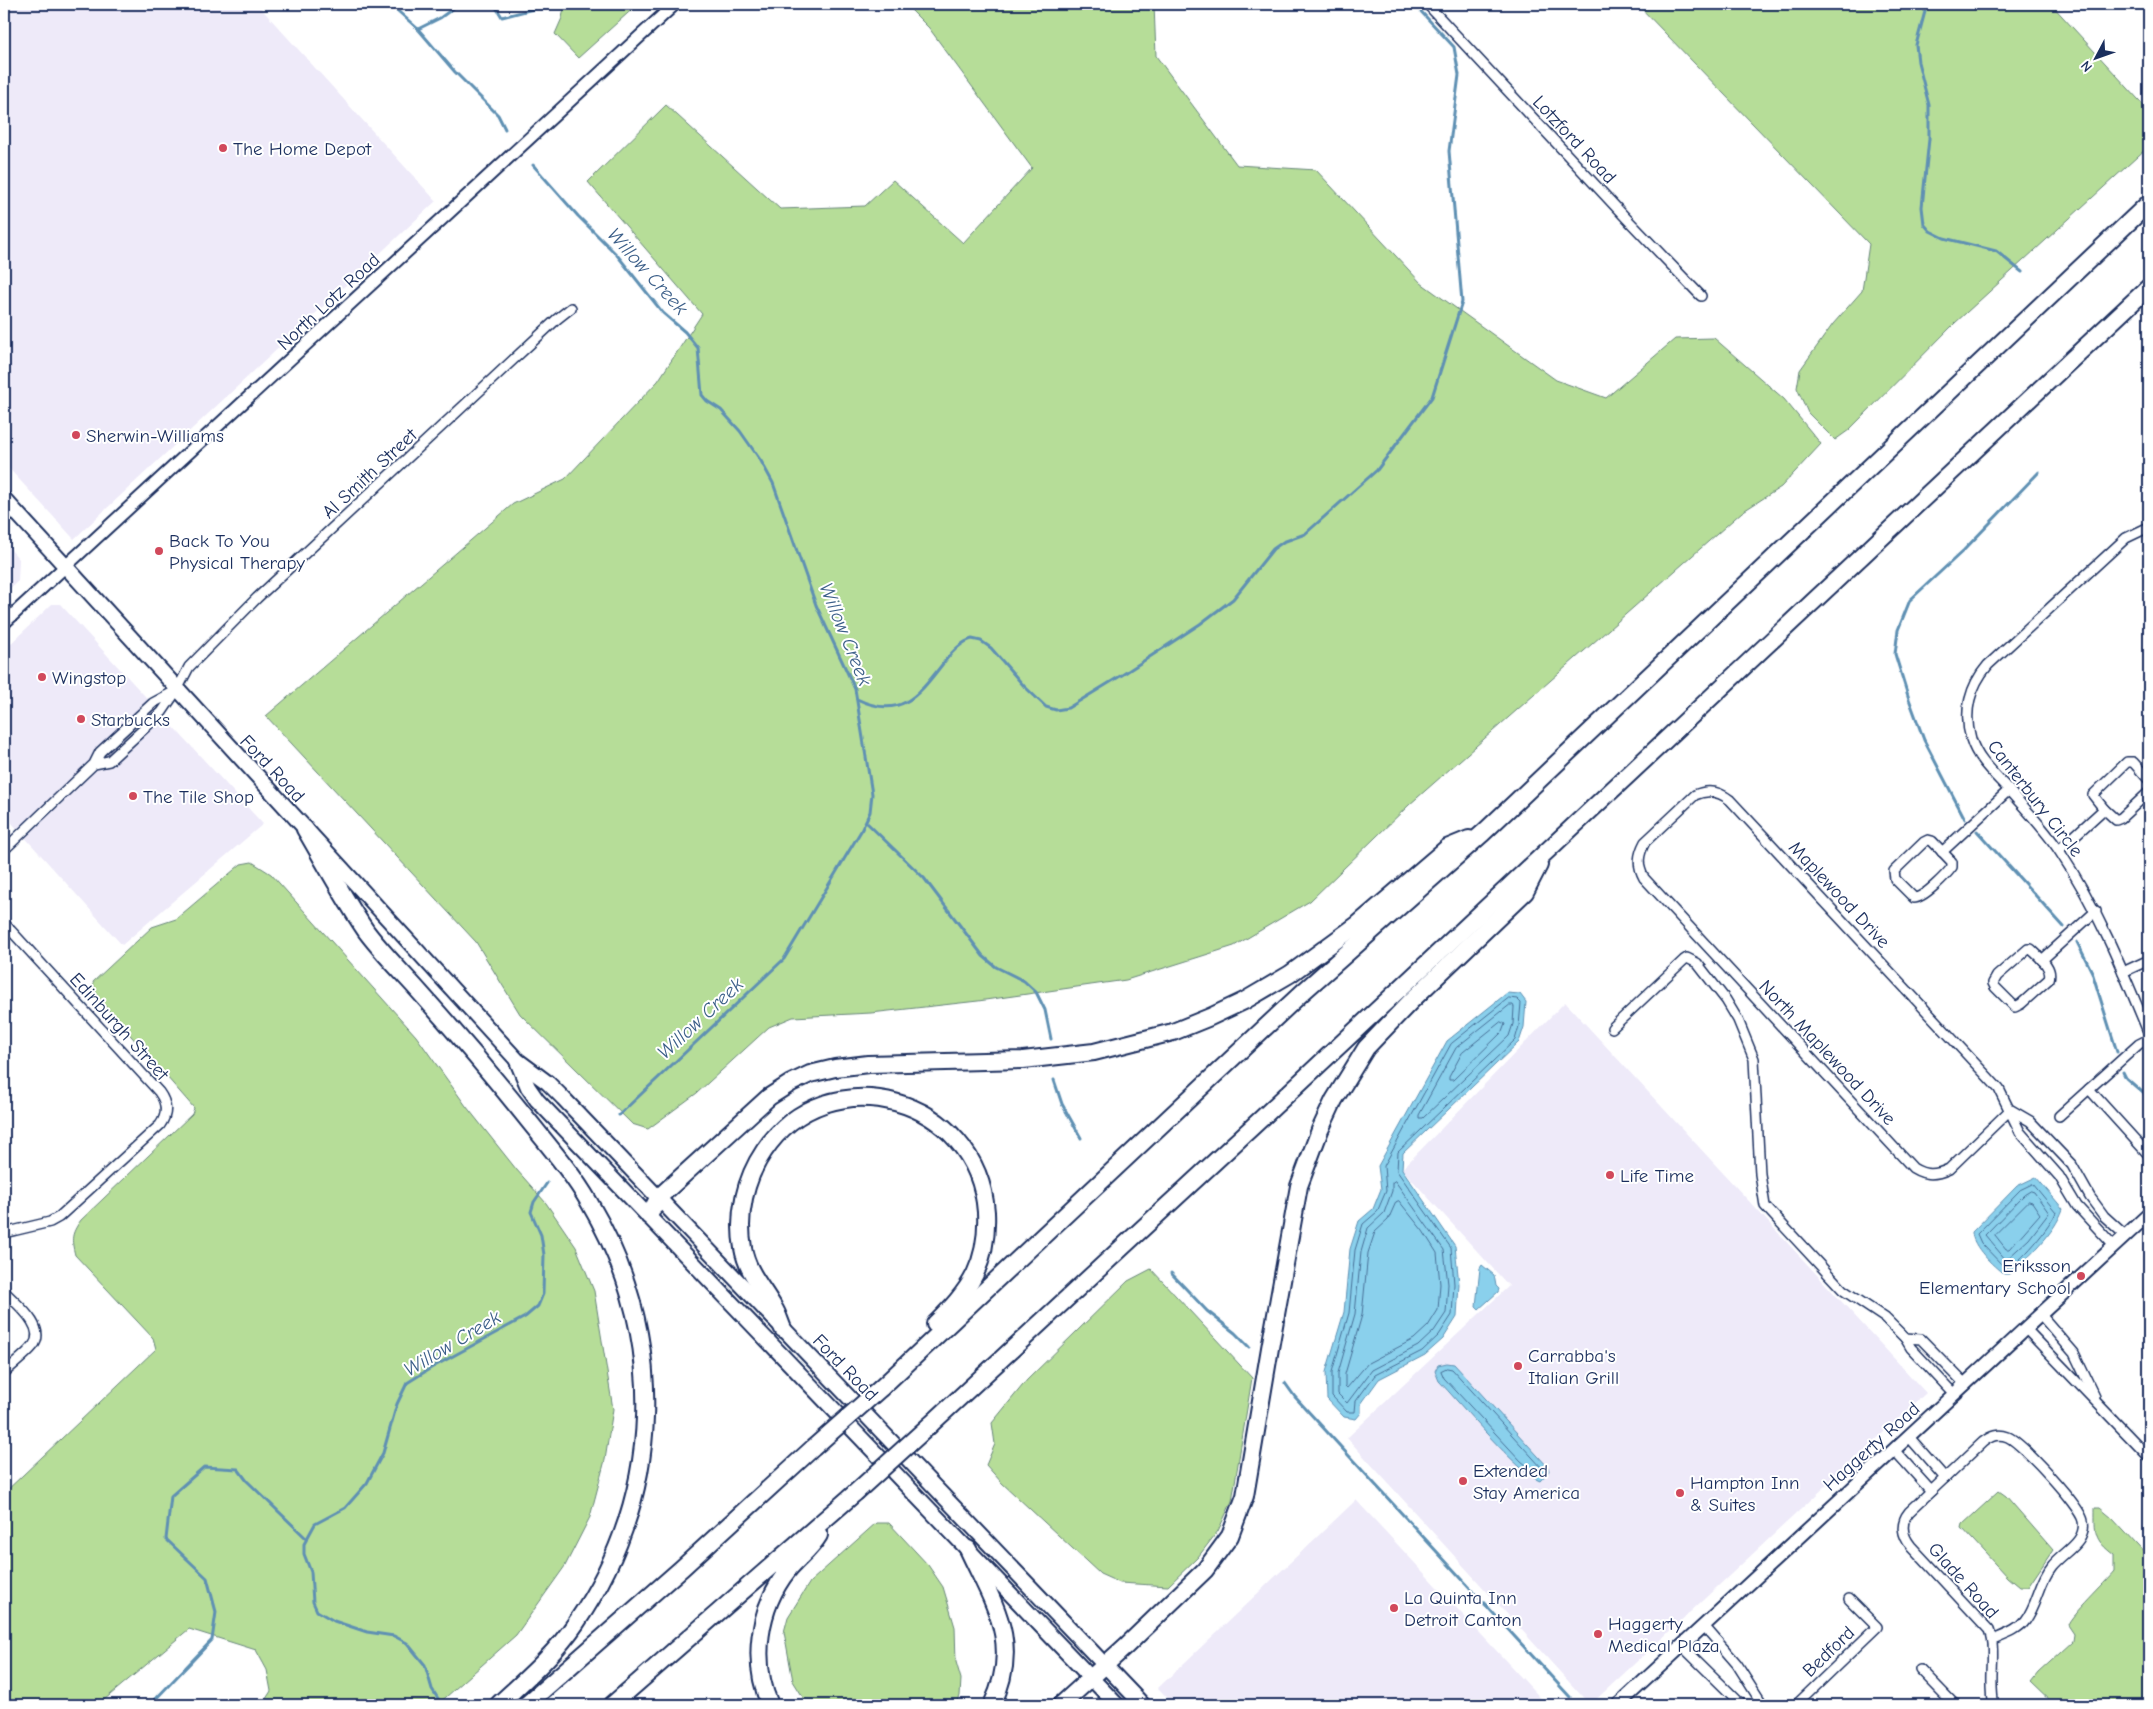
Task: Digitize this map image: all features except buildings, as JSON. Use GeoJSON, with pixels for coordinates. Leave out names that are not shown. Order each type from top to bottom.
{"type":"FeatureCollection","features":[{"type":"Feature","properties":{"kind":"highway"},"geometry":{"type":"LineString","coordinates":[[526,1705],[682,1568],[881,1388],[1304,991],[1483,833],[2149,203]]}},
{"type":"Feature","properties":{"kind":"highway"},"geometry":{"type":"LineString","coordinates":[[612,1705],[831,1516],[1005,1357],[2149,288]]}},
{"type":"Feature","properties":{"kind":"highway"},"geometry":{"type":"LineString","coordinates":[[305,829],[367,932],[474,1053],[566,1166],[609,1239],[623,1272],[639,1338],[646,1410],[644,1436],[641,1467],[624,1530],[611,1561],[576,1623],[556,1649],[498,1705]]}},
{"type":"Feature","properties":{"kind":"highway"},"geometry":{"type":"LineString","coordinates":[[649,1216],[658,1198],[769,1097],[790,1083],[810,1074],[835,1068],[868,1064],[1023,1060],[1094,1052],[1165,1034],[1210,1017],[1244,1001],[1290,974],[1356,925],[1447,848],[1483,833]]}},
{"type":"Feature","properties":{"kind":"highway"},"geometry":{"type":"LineString","coordinates":[[1061,1705],[1205,1570],[1230,1536],[1246,1496],[1270,1348],[1300,1186],[1320,1130],[1334,1100],[1366,1048],[1410,1001],[1526,892],[1544,854]]}},
{"type":"Feature","properties":{"kind":"highway"},"geometry":{"type":"LineString","coordinates":[[783,1329],[775,1309],[753,1277],[743,1248],[742,1206],[751,1173],[758,1159],[780,1130],[808,1110],[823,1104],[859,1097],[894,1100],[912,1106],[943,1125],[965,1150],[982,1186],[987,1221],[982,1257],[966,1289],[907,1352],[896,1374]]}},
{"type":"Feature","properties":{"kind":"highway"},"geometry":{"type":"LineString","coordinates":[[770,1705],[759,1664],[760,1635],[768,1602],[788,1570],[815,1542],[831,1516]]}},
{"type":"Feature","properties":{"kind":"highway"},"geometry":{"type":"LineString","coordinates":[[968,1549],[1001,1620],[1005,1640],[1002,1680],[992,1705]]}},
{"type":"Feature","properties":{"kind":"main road","name":"Ford Road"},"geometry":{"type":"LineString","coordinates":[[4,499],[517,1060],[548,1083],[1143,1705]]}},
{"type":"Feature","properties":{"kind":"main road","name":"Ford Road"},"geometry":{"type":"LineString","coordinates":[[517,1060],[528,1087],[537,1100],[1117,1705]]}},
{"type":"Feature","properties":{"kind":"main road","name":"Haggerty Road"},"geometry":{"type":"LineString","coordinates":[[1618,1705],[2149,1214]]}},
{"type":"Feature","properties":{"kind":"street","name":"North Lotz Road"},"geometry":{"type":"LineString","coordinates":[[4,623],[675,4]]}},
{"type":"Feature","properties":{"kind":"street","name":"Lotzford Road"},"geometry":{"type":"LineString","coordinates":[[1427,4],[1700,296]]}},
{"type":"Feature","properties":{"kind":"street","name":"Al Smith Street"},"geometry":{"type":"LineString","coordinates":[[94,764],[109,761],[162,712],[177,690],[188,668],[257,598],[570,308]]}},
{"type":"Feature","properties":{"kind":"street","name":"Canterbury Circle"},"geometry":{"type":"LineString","coordinates":[[2149,527],[2135,532],[2119,544],[1988,665],[1972,690],[1967,717],[1974,746],[1982,761],[2059,850],[2096,911],[2149,1034]]}},
{"type":"Feature","properties":{"kind":"street"},"geometry":{"type":"LineString","coordinates":[[4,850],[94,764],[100,752],[153,703],[177,690]]}},
{"type":"Feature","properties":{"kind":"street"},"geometry":{"type":"LineString","coordinates":[[2149,780],[2133,762],[2124,764],[2094,792],[2094,798],[2113,818],[2119,820],[2149,792]]}},
{"type":"Feature","properties":{"kind":"street"},"geometry":{"type":"LineString","coordinates":[[1942,852],[2009,790]]}},
{"type":"Feature","properties":{"kind":"street","name":"Maplewood Drive"},"geometry":{"type":"LineString","coordinates":[[1639,865],[1641,850],[1645,842],[1694,795],[1707,791],[1723,795],[1999,1090],[2020,1132],[2059,1176],[2077,1206],[2114,1246]]}},
{"type":"Feature","properties":{"kind":"street"},"geometry":{"type":"LineString","coordinates":[[2059,850],[2104,809]]}},
{"type":"Feature","properties":{"kind":"street"},"geometry":{"type":"LineString","coordinates":[[1932,841],[1942,852],[1952,862],[1952,867],[1918,898],[1910,896],[1895,879],[1894,871],[1924,842],[1932,841]]}},
{"type":"Feature","properties":{"kind":"street","name":"North Maplewood Drive"},"geometry":{"type":"LineString","coordinates":[[1639,865],[1644,878],[1913,1168],[1930,1174],[1938,1174],[1949,1169],[2010,1110]]}},
{"type":"Feature","properties":{"kind":"street"},"geometry":{"type":"LineString","coordinates":[[2042,960],[2096,911]]}},
{"type":"Feature","properties":{"kind":"street","name":"Edinburgh Street"},"geometry":{"type":"LineString","coordinates":[[4,923],[160,1092],[166,1108],[165,1116],[160,1125],[59,1217],[50,1222],[4,1233]]}},
{"type":"Feature","properties":{"kind":"street"},"geometry":{"type":"LineString","coordinates":[[2028,949],[2031,949],[2042,960],[2050,971],[2049,979],[2018,1006],[2012,1006],[1995,988],[1994,979],[2028,949]]}},
{"type":"Feature","properties":{"kind":"street"},"geometry":{"type":"LineString","coordinates":[[1612,1028],[1684,960],[1687,958],[1697,963],[1726,1000],[1738,1020],[1754,1059],[1760,1174],[1765,1206],[1844,1290],[1885,1318],[1905,1338],[1910,1348],[1955,1395]]}},
{"type":"Feature","properties":{"kind":"street"},"geometry":{"type":"LineString","coordinates":[[2123,972],[2149,960]]}},
{"type":"Feature","properties":{"kind":"street"},"geometry":{"type":"LineString","coordinates":[[2059,1116],[2139,1044],[2149,1038]]}},
{"type":"Feature","properties":{"kind":"street"},"geometry":{"type":"LineString","coordinates":[[2089,1089],[2147,1153]]}},
{"type":"Feature","properties":{"kind":"street","name":"Maplewood Drive"},"geometry":{"type":"LineString","coordinates":[[2010,1110],[2030,1122],[2072,1165],[2090,1197],[2104,1216],[2126,1236]]}},
{"type":"Feature","properties":{"kind":"street"},"geometry":{"type":"LineString","coordinates":[[4,1291],[35,1324],[37,1336],[33,1346],[4,1373]]}},
{"type":"Feature","properties":{"kind":"street"},"geometry":{"type":"LineString","coordinates":[[2041,1315],[2074,1353],[2098,1402]]}},
{"type":"Feature","properties":{"kind":"street"},"geometry":{"type":"LineString","coordinates":[[2026,1329],[2149,1457]]}},
{"type":"Feature","properties":{"kind":"street"},"geometry":{"type":"LineString","coordinates":[[1905,1338],[1921,1339],[1966,1385]]}},
{"type":"Feature","properties":{"kind":"street","name":"Glade Road"},"geometry":{"type":"LineString","coordinates":[[1992,1640],[2011,1632],[2025,1622],[2034,1606],[2045,1575],[2054,1563],[2070,1550],[2082,1535],[2084,1523],[2081,1512],[2070,1498],[2017,1442],[2002,1435],[1995,1435],[1983,1442],[1906,1515],[1902,1527],[1905,1537],[1911,1546],[1989,1630],[1992,1640],[1990,1690],[1994,1705]]}},
{"type":"Feature","properties":{"kind":"street"},"geometry":{"type":"LineString","coordinates":[[1909,1437],[1945,1478]]}},
{"type":"Feature","properties":{"kind":"street"},"geometry":{"type":"LineString","coordinates":[[1894,1451],[1931,1491]]}},
{"type":"Feature","properties":{"kind":"street","name":"Bedford"},"geometry":{"type":"LineString","coordinates":[[1796,1705],[1876,1627],[1849,1599]]}},
{"type":"Feature","properties":{"kind":"street"},"geometry":{"type":"LineString","coordinates":[[1704,1626],[1737,1664],[1763,1705]]}},
{"type":"Feature","properties":{"kind":"street"},"geometry":{"type":"LineString","coordinates":[[1682,1646],[1742,1705]]}},
{"type":"Feature","properties":{"kind":"street"},"geometry":{"type":"LineString","coordinates":[[1920,1669],[1955,1705]]}},
{"type":"Feature","properties":{"kind":"shaded area"},"geometry":{"type":"Polygon","coordinates":[[[4,4],[257,4],[436,201],[74,539],[4,463],[4,4]]]}},
{"type":"Feature","properties":{"kind":"shaded area"},"geometry":{"type":"Polygon","coordinates":[[[4,542],[19,559],[18,581],[4,594],[4,542]]]}},
{"type":"Feature","properties":{"kind":"shaded area"},"geometry":{"type":"Polygon","coordinates":[[[52,604],[60,604],[263,824],[122,945],[11,822],[4,829],[4,650],[52,604]]]}},
{"type":"Feature","properties":{"kind":"shaded area"},"geometry":{"type":"Polygon","coordinates":[[[1565,1002],[1926,1393],[1590,1705],[1347,1438],[1509,1286],[1402,1169],[1565,1002]]]}},
{"type":"Feature","properties":{"kind":"shaded area"},"geometry":{"type":"Polygon","coordinates":[[[1356,1500],[1547,1705],[1174,1705],[1158,1688],[1356,1500]]]}},
{"type":"Feature","properties":{"kind":"green space"},"geometry":{"type":"Polygon","coordinates":[[[565,4],[638,4],[578,58],[555,34],[562,18],[565,4]]]}},
{"type":"Feature","properties":{"kind":"green space"},"geometry":{"type":"Polygon","coordinates":[[[905,4],[1154,4],[1156,56],[1237,165],[1316,170],[1421,283],[1556,380],[1606,398],[1675,339],[1714,338],[1784,399],[1821,444],[1781,487],[1742,512],[1409,805],[1310,901],[1234,946],[1126,980],[978,1001],[871,1013],[793,1017],[769,1027],[697,1093],[648,1129],[632,1124],[520,1014],[476,942],[266,716],[513,504],[565,479],[658,381],[702,314],[588,182],[666,105],[780,209],[865,206],[893,180],[963,243],[1032,168],[929,28],[905,4]]]}},
{"type":"Feature","properties":{"kind":"green space"},"geometry":{"type":"Polygon","coordinates":[[[1637,4],[2051,4],[2149,111],[2149,146],[1955,323],[1849,430],[1835,440],[1808,413],[1797,388],[1800,370],[1833,324],[1862,291],[1869,244],[1637,4]]]}},
{"type":"Feature","properties":{"kind":"green space"},"geometry":{"type":"Polygon","coordinates":[[[252,862],[271,874],[416,1036],[466,1106],[516,1169],[546,1203],[576,1247],[594,1291],[613,1409],[605,1460],[590,1517],[565,1566],[516,1635],[437,1705],[262,1705],[271,1691],[267,1670],[256,1650],[189,1629],[98,1705],[4,1705],[4,1493],[156,1349],[153,1338],[75,1255],[73,1241],[75,1229],[81,1220],[192,1114],[194,1108],[97,997],[93,982],[152,927],[176,919],[241,864],[252,862]]]}},
{"type":"Feature","properties":{"kind":"green space"},"geometry":{"type":"Polygon","coordinates":[[[1151,1269],[1252,1378],[1232,1501],[1218,1531],[1198,1557],[1168,1586],[1120,1583],[1100,1574],[1002,1483],[986,1465],[995,1444],[992,1423],[1027,1380],[1128,1281],[1151,1269]]]}},
{"type":"Feature","properties":{"kind":"green space"},"geometry":{"type":"Polygon","coordinates":[[[1999,1491],[2006,1496],[2053,1550],[2028,1587],[2019,1587],[2007,1577],[1962,1528],[1963,1524],[1999,1491]]]}},
{"type":"Feature","properties":{"kind":"green space"},"geometry":{"type":"Polygon","coordinates":[[[2095,1508],[2100,1508],[2112,1518],[2149,1558],[2149,1705],[2055,1705],[2031,1682],[2038,1673],[2073,1641],[2074,1634],[2068,1625],[2070,1621],[2114,1572],[2114,1555],[2102,1544],[2095,1530],[2095,1508]]]}},
{"type":"Feature","properties":{"kind":"green space"},"geometry":{"type":"Polygon","coordinates":[[[876,1523],[889,1523],[928,1565],[943,1587],[955,1627],[956,1662],[961,1679],[960,1696],[956,1705],[808,1705],[793,1681],[784,1632],[788,1617],[810,1582],[876,1523]]]}},
{"type":"Feature","properties":{"kind":"water"},"geometry":{"type":"Polygon","coordinates":[[[1507,993],[1520,994],[1526,1002],[1524,1027],[1519,1042],[1403,1153],[1402,1169],[1455,1246],[1459,1284],[1457,1317],[1443,1339],[1425,1355],[1379,1379],[1361,1404],[1361,1413],[1356,1419],[1344,1417],[1327,1399],[1326,1372],[1344,1312],[1350,1249],[1359,1221],[1373,1209],[1381,1189],[1378,1166],[1447,1041],[1507,993]]]}},
{"type":"Feature","properties":{"kind":"water"},"geometry":{"type":"Polygon","coordinates":[[[2036,1177],[2063,1209],[2054,1227],[2041,1244],[2010,1274],[2004,1274],[1979,1249],[1972,1232],[2017,1186],[2036,1177]]]}},
{"type":"Feature","properties":{"kind":"water"},"geometry":{"type":"Polygon","coordinates":[[[1482,1265],[1494,1275],[1496,1286],[1499,1289],[1479,1309],[1476,1306],[1480,1268],[1482,1265]]]}},
{"type":"Feature","properties":{"kind":"water"},"geometry":{"type":"Polygon","coordinates":[[[1454,1364],[1548,1467],[1549,1471],[1540,1481],[1530,1476],[1504,1452],[1439,1381],[1435,1371],[1438,1365],[1454,1364]]]}},
{"type":"Feature","properties":{"kind":"waterway","name":"Willow Creek"},"geometry":{"type":"LineString","coordinates":[[390,4],[418,29],[455,72],[498,115],[505,129]]}},
{"type":"Feature","properties":{"kind":"waterway"},"geometry":{"type":"LineString","coordinates":[[418,29],[440,18],[455,7],[465,4]]}},
{"type":"Feature","properties":{"kind":"waterway"},"geometry":{"type":"LineString","coordinates":[[494,4],[502,17],[533,9],[541,4]]}},
{"type":"Feature","properties":{"kind":"waterway"},"geometry":{"type":"LineString","coordinates":[[857,699],[873,705],[886,707],[908,701],[927,684],[960,645],[972,639],[981,641],[991,648],[1024,686],[1046,707],[1056,710],[1068,708],[1200,624],[1233,599],[1273,549],[1283,542],[1305,534],[1377,470],[1432,397],[1462,302],[1449,151],[1459,75],[1454,47],[1414,4]]}},
{"type":"Feature","properties":{"kind":"waterway"},"geometry":{"type":"LineString","coordinates":[[1927,4],[1916,45],[1918,62],[1929,105],[1929,139],[1922,207],[1924,224],[1930,231],[1944,238],[1996,251],[2022,272]]}},
{"type":"Feature","properties":{"kind":"waterway","name":"Willow Creek"},"geometry":{"type":"LineString","coordinates":[[533,165],[578,216],[617,255],[663,313],[685,332],[698,348],[702,395],[707,401],[721,410],[740,431],[761,461],[773,483],[816,605],[855,689],[872,794],[870,812],[861,831],[784,959],[619,1115]]}},
{"type":"Feature","properties":{"kind":"waterway"},"geometry":{"type":"LineString","coordinates":[[1965,819],[1924,740],[1909,699],[1895,654],[1898,630],[1910,600],[1964,550],[2039,472]]}},
{"type":"Feature","properties":{"kind":"waterway"},"geometry":{"type":"LineString","coordinates":[[866,822],[924,878],[983,956],[996,967],[1024,981],[1036,992],[1045,1010],[1051,1039]]}},
{"type":"Feature","properties":{"kind":"waterway"},"geometry":{"type":"LineString","coordinates":[[1977,831],[2064,927]]}},
{"type":"Feature","properties":{"kind":"waterway"},"geometry":{"type":"LineString","coordinates":[[2077,942],[2092,972],[2117,1052]]}},
{"type":"Feature","properties":{"kind":"waterway"},"geometry":{"type":"LineString","coordinates":[[2123,1072],[2126,1078],[2149,1098]]}},
{"type":"Feature","properties":{"kind":"waterway"},"geometry":{"type":"LineString","coordinates":[[1054,1080],[1062,1104],[1081,1138]]}},
{"type":"Feature","properties":{"kind":"waterway","name":"Willow Creek"},"geometry":{"type":"LineString","coordinates":[[442,1705],[432,1689],[425,1665],[407,1643],[394,1636],[367,1632],[334,1621],[317,1611],[313,1602],[311,1572],[304,1554],[304,1544],[315,1524],[345,1508],[367,1483],[383,1453],[397,1404],[407,1383],[525,1317],[538,1306],[543,1294],[544,1255],[541,1235],[531,1212],[534,1202],[547,1183]]}},
{"type":"Feature","properties":{"kind":"waterway"},"geometry":{"type":"LineString","coordinates":[[1171,1273],[1207,1311],[1235,1333],[1249,1347]]}},
{"type":"Feature","properties":{"kind":"waterway"},"geometry":{"type":"LineString","coordinates":[[1285,1383],[1295,1397],[1570,1697]]}},
{"type":"Feature","properties":{"kind":"waterway"},"geometry":{"type":"LineString","coordinates":[[150,1705],[212,1640],[216,1612],[207,1578],[166,1539],[171,1496],[204,1467],[238,1469],[247,1481],[306,1538]]}},
{"type":"Feature","properties":{"kind":"place","name":"The Home Depot"},"geometry":{"type":"Point","coordinates":[223,148]}},
{"type":"Feature","properties":{"kind":"place","name":"Sherwin-Williams"},"geometry":{"type":"Point","coordinates":[76,435]}},
{"type":"Feature","properties":{"kind":"place","name":"Back To You Physical Therapy"},"geometry":{"type":"Point","coordinates":[159,551]}},
{"type":"Feature","properties":{"kind":"place","name":"Wingstop"},"geometry":{"type":"Point","coordinates":[42,677]}},
{"type":"Feature","properties":{"kind":"place","name":"Starbucks"},"geometry":{"type":"Point","coordinates":[81,719]}},
{"type":"Feature","properties":{"kind":"place","name":"The Tile Shop"},"geometry":{"type":"Point","coordinates":[133,796]}},
{"type":"Feature","properties":{"kind":"place","name":"Life Time"},"geometry":{"type":"Point","coordinates":[1610,1175]}},
{"type":"Feature","properties":{"kind":"place","name":"Eriksson Elementary School"},"geometry":{"type":"Point","coordinates":[2081,1276]}},
{"type":"Feature","properties":{"kind":"place","name":"Carrabba's Italian Grill"},"geometry":{"type":"Point","coordinates":[1518,1366]}},
{"type":"Feature","properties":{"kind":"place","name":"Extended Stay America"},"geometry":{"type":"Point","coordinates":[1463,1481]}},
{"type":"Feature","properties":{"kind":"place","name":"Hampton Inn & Suites"},"geometry":{"type":"Point","coordinates":[1680,1493]}},
{"type":"Feature","properties":{"kind":"place","name":"La Quinta Inn Detroit Canton"},"geometry":{"type":"Point","coordinates":[1394,1608]}},
{"type":"Feature","properties":{"kind":"place","name":"Haggerty Medical Plaza"},"geometry":{"type":"Point","coordinates":[1598,1634]}}]}
